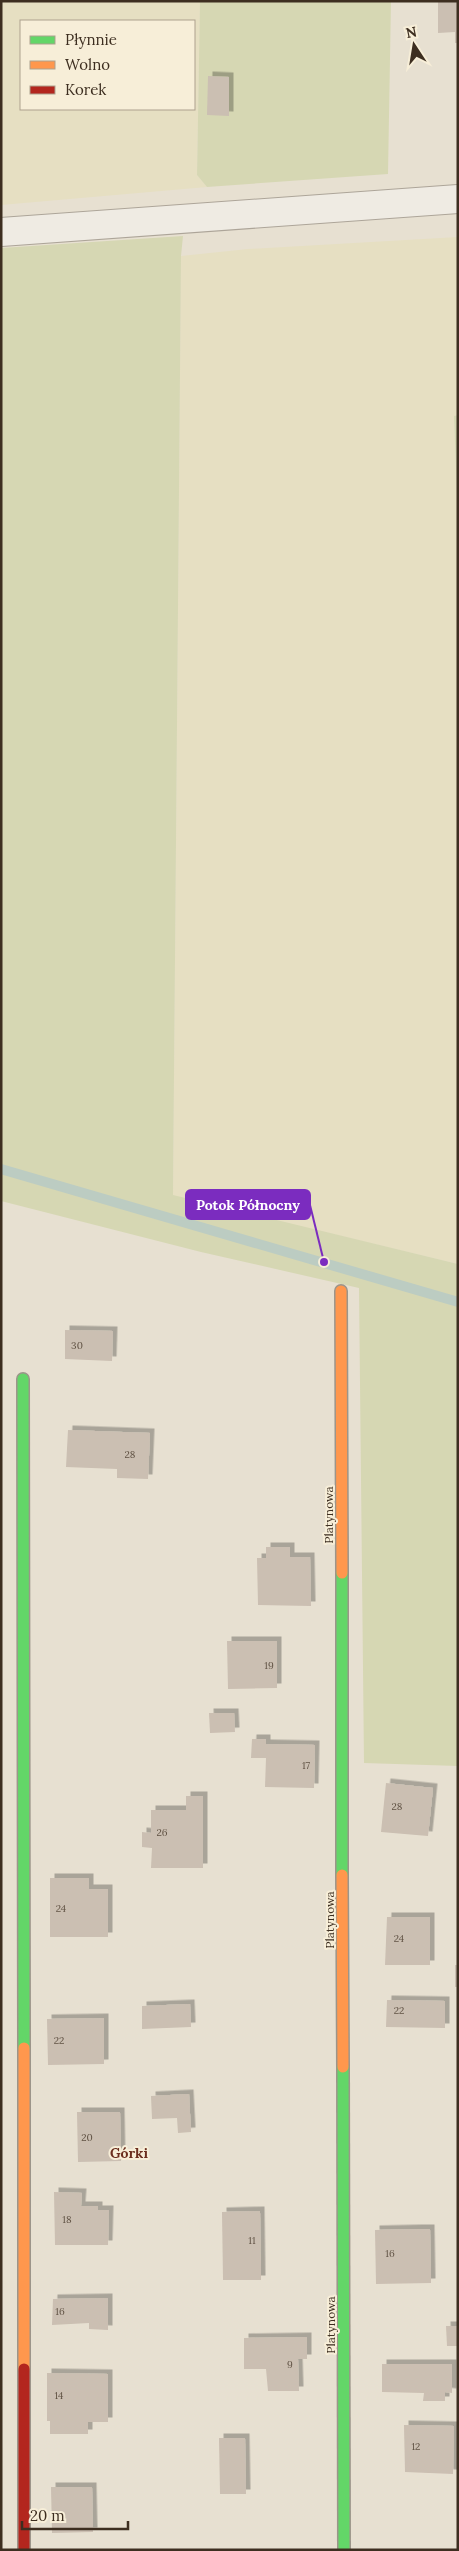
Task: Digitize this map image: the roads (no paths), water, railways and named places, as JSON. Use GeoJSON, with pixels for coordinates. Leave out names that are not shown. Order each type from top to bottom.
{"type":"FeatureCollection","features":[{"type":"Feature","properties":{"kind":"street"},"geometry":{"type":"LineString","coordinates":[[1,232],[458,199]]}},
{"type":"Feature","properties":{"kind":"street","name":"Platynowa"},"geometry":{"type":"LineString","coordinates":[[341,1291],[344,2550]]}},
{"type":"Feature","properties":{"kind":"street"},"geometry":{"type":"LineString","coordinates":[[23,1379],[24,2550]]}},
{"type":"Feature","properties":{"kind":"waterway"},"geometry":{"type":"LineString","coordinates":[[1,1169],[458,1302]]}},
{"type":"Feature","properties":{"kind":"place","name":"Potok Północny"},"geometry":{"type":"Point","coordinates":[324,1262]}},
{"type":"Feature","properties":{"kind":"district","name":"Górki"},"geometry":{"type":"Point","coordinates":[129,2153]}}]}
